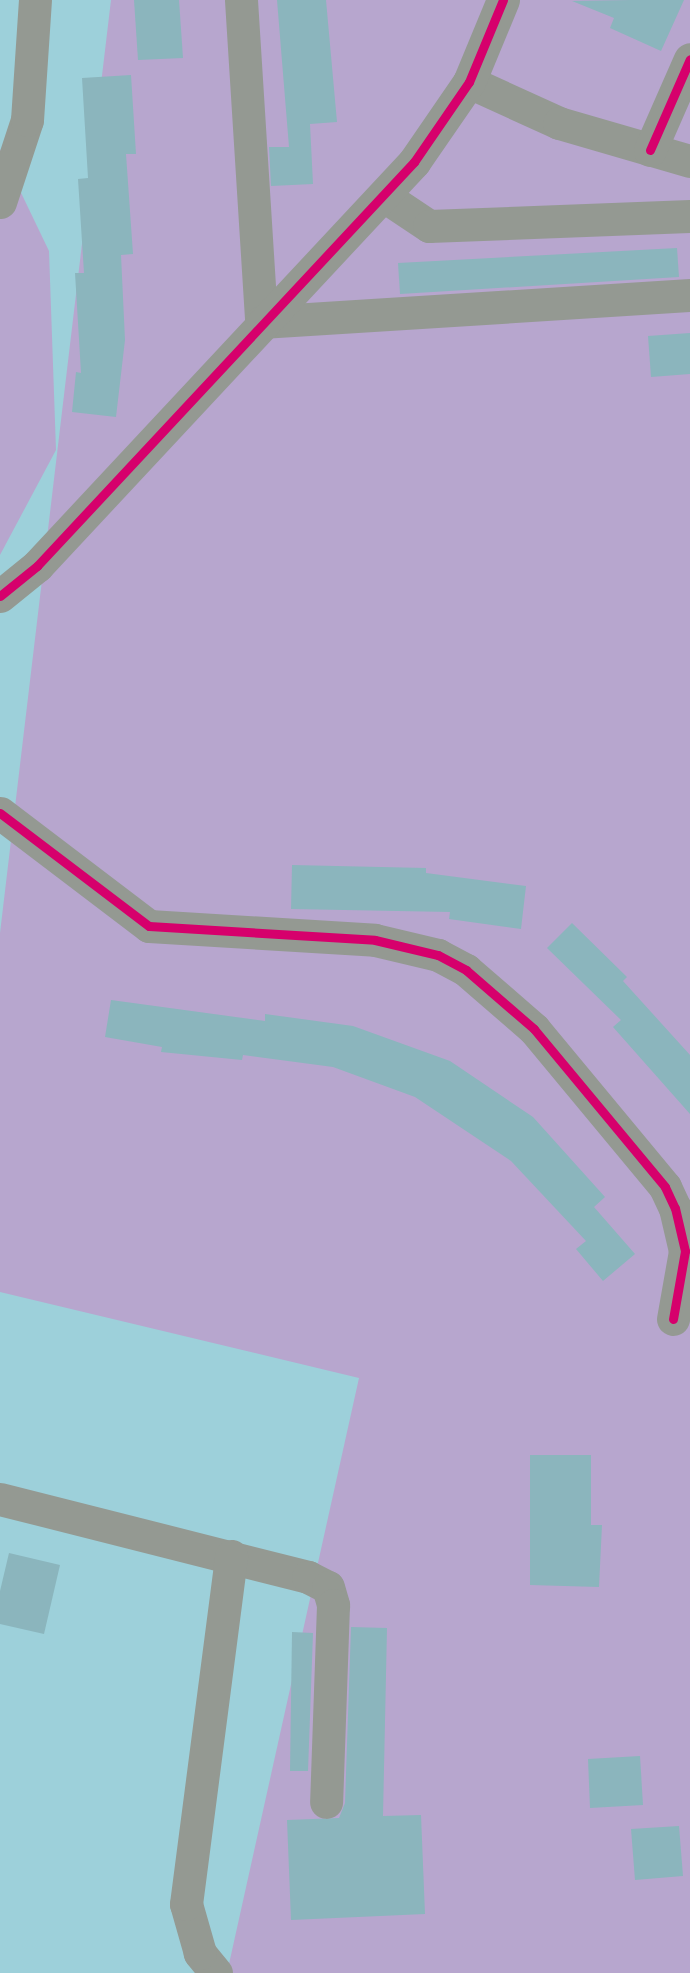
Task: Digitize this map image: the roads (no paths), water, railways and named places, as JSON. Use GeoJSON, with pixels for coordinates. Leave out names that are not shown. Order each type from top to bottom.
{"type":"FeatureCollection","features":[{"type":"Feature","properties":{"kind":"street"},"geometry":{"type":"LineString","coordinates":[[0,202],[27,120],[35,0]]}},
{"type":"Feature","properties":{"kind":"street"},"geometry":{"type":"LineString","coordinates":[[241,0],[261,322]]}},
{"type":"Feature","properties":{"kind":"street"},"geometry":{"type":"LineString","coordinates":[[0,596],[37,566],[261,322],[384,196],[441,128],[469,82],[503,0]]}},
{"type":"Feature","properties":{"kind":"street"},"geometry":{"type":"LineString","coordinates":[[650,150],[690,59]]}},
{"type":"Feature","properties":{"kind":"street"},"geometry":{"type":"LineString","coordinates":[[469,82],[559,123],[690,161]]}},
{"type":"Feature","properties":{"kind":"street"},"geometry":{"type":"LineString","coordinates":[[384,196],[429,226],[690,216]]}},
{"type":"Feature","properties":{"kind":"street"},"geometry":{"type":"LineString","coordinates":[[261,322],[690,295]]}},
{"type":"Feature","properties":{"kind":"street"},"geometry":{"type":"LineString","coordinates":[[0,813],[149,926],[375,940],[438,955],[466,970],[534,1029],[665,1187],[675,1208],[685,1251],[673,1319]]}},
{"type":"Feature","properties":{"kind":"street"},"geometry":{"type":"LineString","coordinates":[[0,1499],[308,1576],[331,1592],[326,1802]]}},
{"type":"Feature","properties":{"kind":"street"},"geometry":{"type":"LineString","coordinates":[[216,1973],[200,1953],[186,1904],[231,1556]]}}]}
